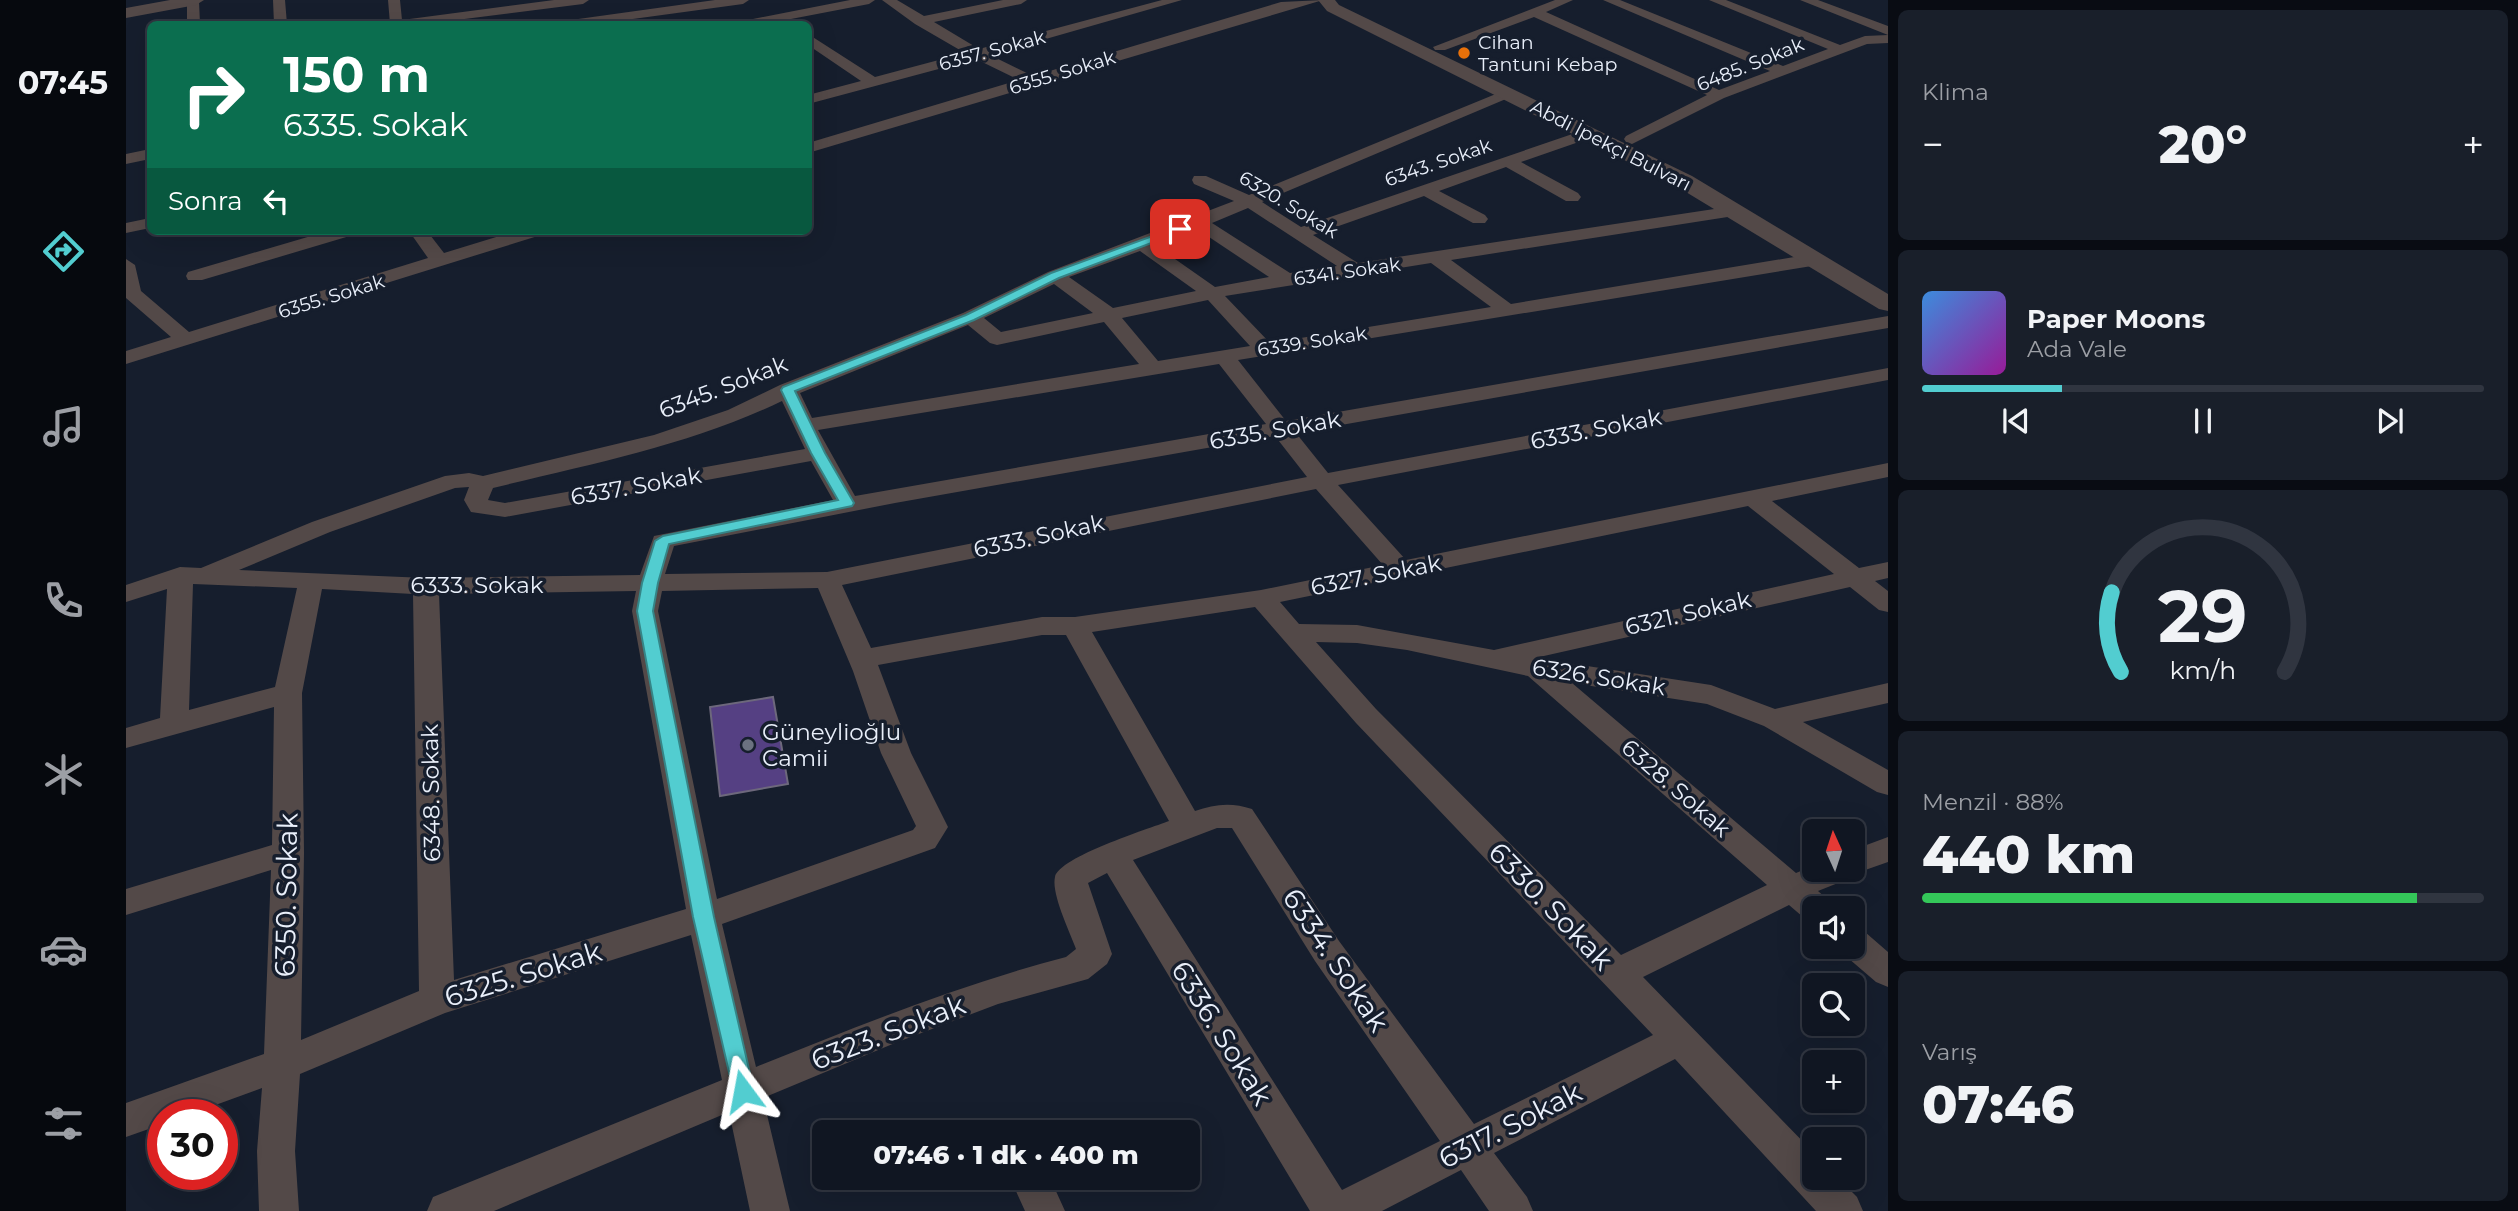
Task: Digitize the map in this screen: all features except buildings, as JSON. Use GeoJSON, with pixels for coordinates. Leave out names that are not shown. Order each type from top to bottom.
{"type":"FeatureCollection","features":[{"type":"Feature","properties":{"kind":"street"},"geometry":{"type":"LineString","coordinates":[[126,6],[160,0]]}},
{"type":"Feature","properties":{"kind":"street"},"geometry":{"type":"LineString","coordinates":[[126,13],[195,0],[194,21]]}},
{"type":"Feature","properties":{"kind":"street"},"geometry":{"type":"LineString","coordinates":[[279,0],[281,21]]}},
{"type":"Feature","properties":{"kind":"street"},"geometry":{"type":"LineString","coordinates":[[396,15],[583,0]]}},
{"type":"Feature","properties":{"kind":"street"},"geometry":{"type":"LineString","coordinates":[[593,21],[743,0]]}},
{"type":"Feature","properties":{"kind":"street"},"geometry":{"type":"LineString","coordinates":[[784,21],[869,0]]}},
{"type":"Feature","properties":{"kind":"street"},"geometry":{"type":"LineString","coordinates":[[888,0],[977,54],[1032,81]]}},
{"type":"Feature","properties":{"kind":"street"},"geometry":{"type":"LineString","coordinates":[[920,21],[1021,0]]}},
{"type":"Feature","properties":{"kind":"street","name":"6357. Sokak"},"geometry":{"type":"LineString","coordinates":[[812,99],[1176,0]]}},
{"type":"Feature","properties":{"kind":"street","name":"6355. Sokak"},"geometry":{"type":"LineString","coordinates":[[812,147],[1286,5],[1317,0]]}},
{"type":"Feature","properties":{"kind":"street","name":"Abdi İpekçi Bulvarı"},"geometry":{"type":"LineString","coordinates":[[1328,0],[1349,5],[1440,47],[1691,169],[1888,286]]}},
{"type":"Feature","properties":{"kind":"street","name":"Abdi İpekçi Bulvarı"},"geometry":{"type":"LineString","coordinates":[[1328,0],[1334,8],[1684,181],[1818,259],[1888,304]]}},
{"type":"Feature","properties":{"kind":"street"},"geometry":{"type":"LineString","coordinates":[[1440,47],[1567,0]]}},
{"type":"Feature","properties":{"kind":"street"},"geometry":{"type":"LineString","coordinates":[[1609,0],[1782,71]]}},
{"type":"Feature","properties":{"kind":"street"},"geometry":{"type":"LineString","coordinates":[[1715,0],[1839,49]]}},
{"type":"Feature","properties":{"kind":"street"},"geometry":{"type":"LineString","coordinates":[[1806,0],[1888,31]]}},
{"type":"Feature","properties":{"kind":"street"},"geometry":{"type":"LineString","coordinates":[[396,15],[421,7]]}},
{"type":"Feature","properties":{"kind":"street"},"geometry":{"type":"LineString","coordinates":[[1534,12],[1719,95]]}},
{"type":"Feature","properties":{"kind":"street","name":"6485. Sokak"},"geometry":{"type":"LineString","coordinates":[[1632,139],[1719,95],[1866,40],[1888,39]]}},
{"type":"Feature","properties":{"kind":"street"},"geometry":{"type":"LineString","coordinates":[[812,41],[872,82]]}},
{"type":"Feature","properties":{"kind":"street","name":"6345. Sokak"},"geometry":{"type":"LineString","coordinates":[[126,594],[191,575],[453,481],[483,483],[661,440],[736,415],[788,390],[970,317],[1055,276],[1199,222],[1508,93]]}},
{"type":"Feature","properties":{"kind":"street","name":"6343. Sokak"},"geometry":{"type":"LineString","coordinates":[[1301,233],[1590,133]]}},
{"type":"Feature","properties":{"kind":"street"},"geometry":{"type":"LineString","coordinates":[[126,159],[147,155]]}},
{"type":"Feature","properties":{"kind":"street"},"geometry":{"type":"LineString","coordinates":[[1507,161],[1572,197]]}},
{"type":"Feature","properties":{"kind":"street","name":"6320. Sokak"},"geometry":{"type":"LineString","coordinates":[[1200,180],[1249,201],[1354,269]]}},
{"type":"Feature","properties":{"kind":"street"},"geometry":{"type":"LineString","coordinates":[[1423,189],[1479,219]]}},
{"type":"Feature","properties":{"kind":"street","name":"6341. Sokak"},"geometry":{"type":"LineString","coordinates":[[970,317],[997,339],[1287,280],[1734,211]]}},
{"type":"Feature","properties":{"kind":"street"},"geometry":{"type":"LineString","coordinates":[[1199,222],[1287,280]]}},
{"type":"Feature","properties":{"kind":"street"},"geometry":{"type":"LineString","coordinates":[[126,228],[147,224]]}},
{"type":"Feature","properties":{"kind":"street"},"geometry":{"type":"LineString","coordinates":[[195,276],[333,235]]}},
{"type":"Feature","properties":{"kind":"street"},"geometry":{"type":"LineString","coordinates":[[421,235],[440,261]]}},
{"type":"Feature","properties":{"kind":"street","name":"6355. Sokak"},"geometry":{"type":"LineString","coordinates":[[126,358],[522,235]]}},
{"type":"Feature","properties":{"kind":"street"},"geometry":{"type":"LineString","coordinates":[[1141,243],[1213,294],[1263,348]]}},
{"type":"Feature","properties":{"kind":"street"},"geometry":{"type":"LineString","coordinates":[[1436,258],[1506,309]]}},
{"type":"Feature","properties":{"kind":"street","name":"6339. Sokak"},"geometry":{"type":"LineString","coordinates":[[807,425],[1818,259]]}},
{"type":"Feature","properties":{"kind":"street"},"geometry":{"type":"LineString","coordinates":[[126,265],[132,293],[186,340]]}},
{"type":"Feature","properties":{"kind":"street"},"geometry":{"type":"LineString","coordinates":[[1055,276],[1109,315],[1152,367]]}},
{"type":"Feature","properties":{"kind":"street","name":"6335. Sokak"},"geometry":{"type":"LineString","coordinates":[[650,583],[663,541],[847,503],[1283,429],[1682,355],[1888,322]]}},
{"type":"Feature","properties":{"kind":"street"},"geometry":{"type":"LineString","coordinates":[[1223,355],[1322,481],[1401,570]]}},
{"type":"Feature","properties":{"kind":"street","name":"6333. Sokak"},"geometry":{"type":"LineString","coordinates":[[191,575],[426,586],[827,580],[1142,515],[1888,374]]}},
{"type":"Feature","properties":{"kind":"street"},"geometry":{"type":"LineString","coordinates":[[788,390],[807,425],[818,453],[847,503]]}},
{"type":"Feature","properties":{"kind":"street","name":"6337. Sokak"},"geometry":{"type":"LineString","coordinates":[[483,483],[476,500],[480,507],[505,510],[818,453]]}},
{"type":"Feature","properties":{"kind":"street","name":"6327. Sokak"},"geometry":{"type":"LineString","coordinates":[[861,659],[1042,626],[1075,626],[1261,598],[1888,470]]}},
{"type":"Feature","properties":{"kind":"street"},"geometry":{"type":"LineString","coordinates":[[1754,499],[1888,604]]}},
{"type":"Feature","properties":{"kind":"street","name":"6321. Sokak"},"geometry":{"type":"LineString","coordinates":[[1489,659],[1888,569]]}},
{"type":"Feature","properties":{"kind":"street"},"geometry":{"type":"LineString","coordinates":[[174,725],[191,575]]}},
{"type":"Feature","properties":{"kind":"street"},"geometry":{"type":"LineString","coordinates":[[827,580],[861,659]]}},
{"type":"Feature","properties":{"kind":"street","name":"6350. Sokak"},"geometry":{"type":"LineString","coordinates":[[279,1211],[276,1151],[282,1063],[288,853],[288,693],[311,581]]}},
{"type":"Feature","properties":{"kind":"street"},"geometry":{"type":"LineString","coordinates":[[650,583],[645,611],[704,917],[770,1211]]}},
{"type":"Feature","properties":{"kind":"street","name":"6348. Sokak"},"geometry":{"type":"LineString","coordinates":[[426,586],[437,1000]]}},
{"type":"Feature","properties":{"kind":"street","name":"6330. Sokak"},"geometry":{"type":"LineString","coordinates":[[1261,598],[1366,716],[1617,973],[1843,1211]]}},
{"type":"Feature","properties":{"kind":"street"},"geometry":{"type":"LineString","coordinates":[[1075,626],[1188,827]]}},
{"type":"Feature","properties":{"kind":"street","name":"6326. Sokak"},"geometry":{"type":"LineString","coordinates":[[1291,632],[1357,634],[1407,641],[1537,668],[1711,695],[1774,719],[1888,784]]}},
{"type":"Feature","properties":{"kind":"street","name":"6325. Sokak"},"geometry":{"type":"LineString","coordinates":[[126,1120],[282,1063],[437,1000],[704,917],[924,839],[932,827],[896,753],[861,659]]}},
{"type":"Feature","properties":{"kind":"street","name":"6328. Sokak"},"geometry":{"type":"LineString","coordinates":[[1537,668],[1802,897]]}},
{"type":"Feature","properties":{"kind":"street"},"geometry":{"type":"LineString","coordinates":[[1774,719],[1888,692]]}},
{"type":"Feature","properties":{"kind":"street"},"geometry":{"type":"LineString","coordinates":[[126,738],[288,693]]}},
{"type":"Feature","properties":{"kind":"street","name":"6334. Sokak"},"geometry":{"type":"LineString","coordinates":[[1113,855],[1215,816],[1241,817],[1327,951],[1513,1211]]}},
{"type":"Feature","properties":{"kind":"street"},"geometry":{"type":"LineString","coordinates":[[1866,858],[1888,849]]}},
{"type":"Feature","properties":{"kind":"street"},"geometry":{"type":"LineString","coordinates":[[126,902],[288,853]]}},
{"type":"Feature","properties":{"kind":"street","name":"6323. Sokak"},"geometry":{"type":"LineString","coordinates":[[447,1211],[883,1032],[996,990],[1076,969],[1095,954],[1072,891],[1071,877],[1113,855]]}},
{"type":"Feature","properties":{"kind":"street","name":"6336. Sokak"},"geometry":{"type":"LineString","coordinates":[[1113,855],[1332,1211]]}},
{"type":"Feature","properties":{"kind":"street"},"geometry":{"type":"LineString","coordinates":[[1805,896],[1822,882]]}},
{"type":"Feature","properties":{"kind":"street"},"geometry":{"type":"LineString","coordinates":[[1617,973],[1802,898]]}},
{"type":"Feature","properties":{"kind":"street"},"geometry":{"type":"LineString","coordinates":[[1865,952],[1888,972]]}},
{"type":"Feature","properties":{"kind":"street","name":"6317. Sokak"},"geometry":{"type":"LineString","coordinates":[[1342,1211],[1679,1039]]}},
{"type":"Feature","properties":{"kind":"street"},"geometry":{"type":"LineString","coordinates":[[1035,1190],[1045,1211]]}},
{"type":"Feature","properties":{"kind":"place","name":"Cihan Tantuni Kebap"},"geometry":{"type":"Point","coordinates":[1464,53]}},
{"type":"Feature","properties":{"kind":"place","name":"Güneylioğlu Camii"},"geometry":{"type":"Point","coordinates":[748,745]}},
{"type":"Feature","properties":{"kind":"route"},"geometry":{"type":"LineString","coordinates":[[743,1091],[704,917],[645,611],[650,583],[663,541],[847,503],[818,453],[807,425],[788,390],[970,317],[1055,276],[1180,229]]}}]}
